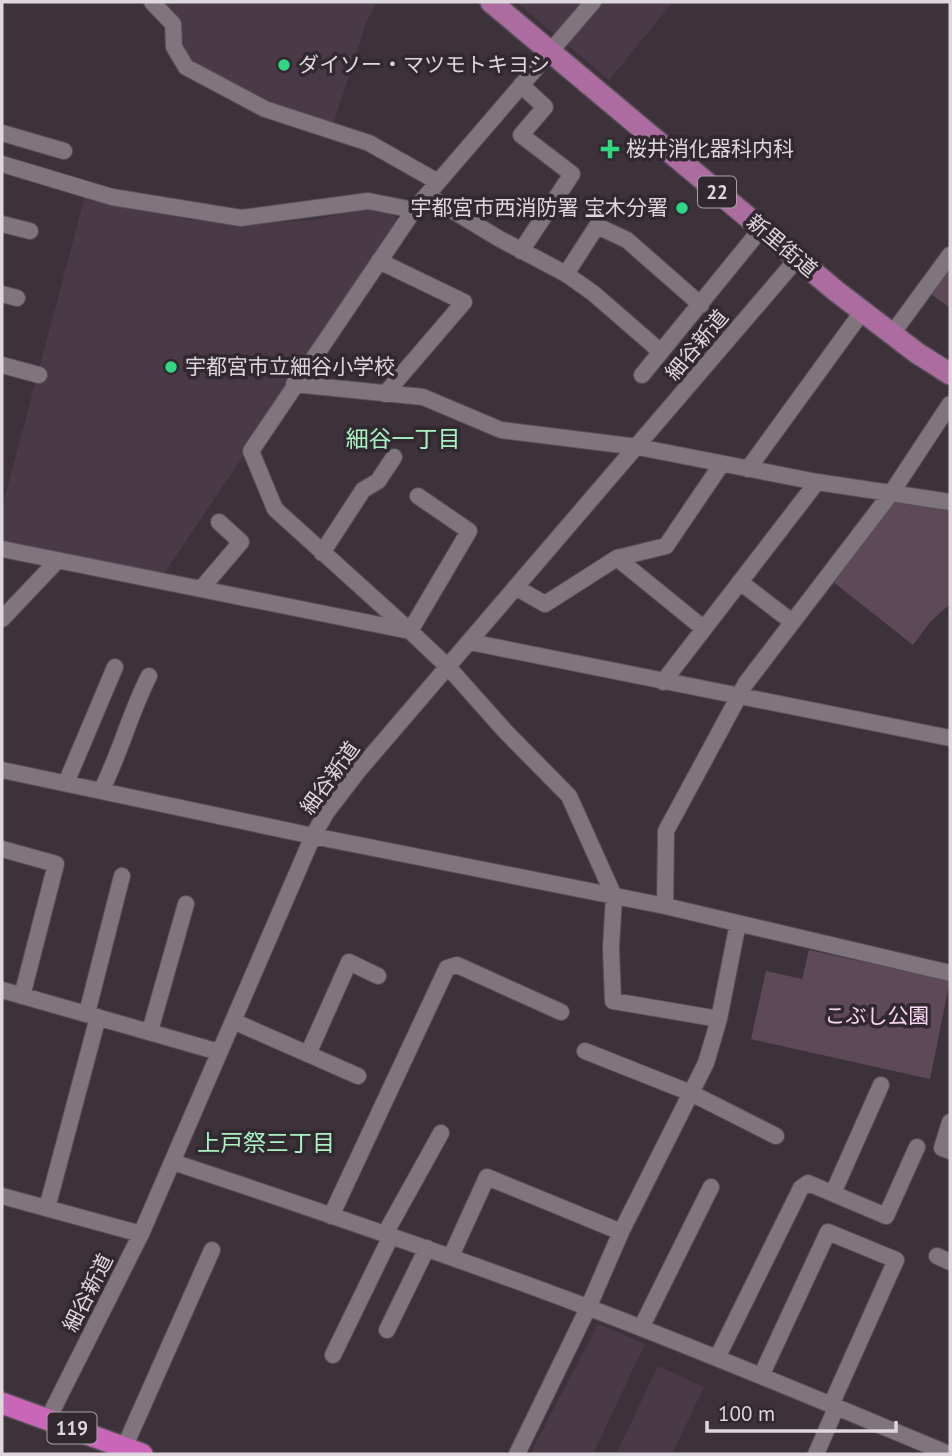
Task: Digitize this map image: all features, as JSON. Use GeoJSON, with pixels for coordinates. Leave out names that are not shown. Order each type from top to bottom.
{"type":"FeatureCollection","features":[{"type":"Feature","properties":{"kind":"highway","name":"119"},"geometry":{"type":"LineString","coordinates":[[2,1403],[133,1451]]}},
{"type":"Feature","properties":{"kind":"main road","name":"新里街道"},"geometry":{"type":"LineString","coordinates":[[491,2],[862,312],[950,374]]}},
{"type":"Feature","properties":{"kind":"street"},"geometry":{"type":"LineString","coordinates":[[152,2],[173,24],[174,47],[186,67],[264,109],[369,143],[521,251],[566,274],[593,293],[661,352]]}},
{"type":"Feature","properties":{"kind":"street"},"geometry":{"type":"LineString","coordinates":[[593,2],[414,210],[251,451],[275,509],[449,667],[505,731],[569,796],[614,896],[611,947],[613,1002],[719,1019]]}},
{"type":"Feature","properties":{"kind":"street"},"geometry":{"type":"LineString","coordinates":[[521,85],[545,107],[521,135],[572,174],[521,251]]}},
{"type":"Feature","properties":{"kind":"street"},"geometry":{"type":"LineString","coordinates":[[2,133],[64,150]]}},
{"type":"Feature","properties":{"kind":"street"},"geometry":{"type":"LineString","coordinates":[[2,164],[112,197],[241,218],[368,201],[414,210]]}},
{"type":"Feature","properties":{"kind":"street"},"geometry":{"type":"LineString","coordinates":[[2,224],[30,231]]}},
{"type":"Feature","properties":{"kind":"street"},"geometry":{"type":"LineString","coordinates":[[566,274],[597,226],[627,240],[701,305]]}},
{"type":"Feature","properties":{"kind":"street"},"geometry":{"type":"LineString","coordinates":[[642,375],[761,229]]}},
{"type":"Feature","properties":{"kind":"street"},"geometry":{"type":"LineString","coordinates":[[892,334],[950,255]]}},
{"type":"Feature","properties":{"kind":"street","name":"細谷新道"},"geometry":{"type":"LineString","coordinates":[[48,1419],[141,1234],[313,836],[342,791],[797,259]]}},
{"type":"Feature","properties":{"kind":"street"},"geometry":{"type":"LineString","coordinates":[[379,261],[464,302],[386,394]]}},
{"type":"Feature","properties":{"kind":"street"},"geometry":{"type":"LineString","coordinates":[[748,469],[862,312]]}},
{"type":"Feature","properties":{"kind":"street"},"geometry":{"type":"LineString","coordinates":[[2,365],[38,374]]}},
{"type":"Feature","properties":{"kind":"street"},"geometry":{"type":"LineString","coordinates":[[294,384],[423,397],[501,429],[638,447],[817,482],[950,502]]}},
{"type":"Feature","properties":{"kind":"street"},"geometry":{"type":"LineString","coordinates":[[665,906],[666,831],[739,695],[791,621],[892,492],[904,468],[944,410]]}},
{"type":"Feature","properties":{"kind":"street"},"geometry":{"type":"LineString","coordinates":[[322,553],[363,490],[378,481],[394,457]]}},
{"type":"Feature","properties":{"kind":"street"},"geometry":{"type":"LineString","coordinates":[[517,588],[545,604],[617,558],[666,546],[721,465]]}},
{"type":"Feature","properties":{"kind":"street"},"geometry":{"type":"LineString","coordinates":[[663,681],[817,482]]}},
{"type":"Feature","properties":{"kind":"street"},"geometry":{"type":"LineString","coordinates":[[410,631],[469,531],[418,496]]}},
{"type":"Feature","properties":{"kind":"street"},"geometry":{"type":"LineString","coordinates":[[201,589],[241,542],[219,522]]}},
{"type":"Feature","properties":{"kind":"street"},"geometry":{"type":"LineString","coordinates":[[2,549],[410,631]]}},
{"type":"Feature","properties":{"kind":"street"},"geometry":{"type":"LineString","coordinates":[[617,558],[703,628]]}},
{"type":"Feature","properties":{"kind":"street"},"geometry":{"type":"LineString","coordinates":[[2,619],[58,560]]}},
{"type":"Feature","properties":{"kind":"street"},"geometry":{"type":"LineString","coordinates":[[740,582],[791,621]]}},
{"type":"Feature","properties":{"kind":"street"},"geometry":{"type":"LineString","coordinates":[[470,642],[950,738]]}},
{"type":"Feature","properties":{"kind":"street"},"geometry":{"type":"LineString","coordinates":[[66,783],[116,667]]}},
{"type":"Feature","properties":{"kind":"street"},"geometry":{"type":"LineString","coordinates":[[101,791],[135,704],[149,676]]}},
{"type":"Feature","properties":{"kind":"street"},"geometry":{"type":"LineString","coordinates":[[2,769],[313,836],[665,906],[950,973]]}},
{"type":"Feature","properties":{"kind":"street"},"geometry":{"type":"LineString","coordinates":[[2,849],[56,864],[22,996]]}},
{"type":"Feature","properties":{"kind":"street"},"geometry":{"type":"LineString","coordinates":[[47,1208],[122,876]]}},
{"type":"Feature","properties":{"kind":"street"},"geometry":{"type":"LineString","coordinates":[[150,1031],[186,904]]}},
{"type":"Feature","properties":{"kind":"street"},"geometry":{"type":"LineString","coordinates":[[517,1454],[588,1308],[621,1231],[706,1063],[719,1019],[738,923]]}},
{"type":"Feature","properties":{"kind":"street"},"geometry":{"type":"LineString","coordinates":[[308,1054],[349,962],[378,976]]}},
{"type":"Feature","properties":{"kind":"street"},"geometry":{"type":"LineString","coordinates":[[331,1216],[447,968],[457,965],[561,1012]]}},
{"type":"Feature","properties":{"kind":"street"},"geometry":{"type":"LineString","coordinates":[[2,990],[219,1052]]}},
{"type":"Feature","properties":{"kind":"street"},"geometry":{"type":"LineString","coordinates":[[233,1021],[358,1076]]}},
{"type":"Feature","properties":{"kind":"street"},"geometry":{"type":"LineString","coordinates":[[585,1051],[691,1093],[776,1136]]}},
{"type":"Feature","properties":{"kind":"street"},"geometry":{"type":"LineString","coordinates":[[833,1193],[881,1085]]}},
{"type":"Feature","properties":{"kind":"street"},"geometry":{"type":"LineString","coordinates":[[950,1122],[942,1148],[950,1151]]}},
{"type":"Feature","properties":{"kind":"street"},"geometry":{"type":"LineString","coordinates":[[334,1355],[388,1235],[441,1133]]}},
{"type":"Feature","properties":{"kind":"street"},"geometry":{"type":"LineString","coordinates":[[717,1358],[800,1188],[808,1183],[886,1216],[917,1147]]}},
{"type":"Feature","properties":{"kind":"street"},"geometry":{"type":"LineString","coordinates":[[173,1162],[451,1256],[717,1358],[949,1454]]}},
{"type":"Feature","properties":{"kind":"street"},"geometry":{"type":"LineString","coordinates":[[451,1256],[487,1177],[621,1231]]}},
{"type":"Feature","properties":{"kind":"street"},"geometry":{"type":"LineString","coordinates":[[641,1328],[711,1187]]}},
{"type":"Feature","properties":{"kind":"street"},"geometry":{"type":"LineString","coordinates":[[2,1196],[141,1234]]}},
{"type":"Feature","properties":{"kind":"street"},"geometry":{"type":"LineString","coordinates":[[761,1376],[828,1232],[896,1260],[816,1454]]}},
{"type":"Feature","properties":{"kind":"street"},"geometry":{"type":"LineString","coordinates":[[387,1330],[427,1248]]}},
{"type":"Feature","properties":{"kind":"street"},"geometry":{"type":"LineString","coordinates":[[133,1451],[212,1250]]}},
{"type":"Feature","properties":{"kind":"shaded area"},"geometry":{"type":"Polygon","coordinates":[[[159,2],[377,2],[366,23],[334,122],[268,101],[192,61],[180,45],[159,2]]]}},
{"type":"Feature","properties":{"kind":"shaded area"},"geometry":{"type":"Polygon","coordinates":[[[516,2],[673,2],[609,80],[516,2]]]}},
{"type":"Feature","properties":{"kind":"shaded area","name":"宇都宮市立細谷小学校"},"geometry":{"type":"Polygon","coordinates":[[[85,196],[190,220],[255,224],[317,220],[366,207],[395,213],[396,227],[164,574],[2,541],[2,508],[85,196]]]}},
{"type":"Feature","properties":{"kind":"shaded area"},"geometry":{"type":"Polygon","coordinates":[[[598,1324],[645,1344],[593,1454],[530,1454],[598,1324]]]}},
{"type":"Feature","properties":{"kind":"shaded area"},"geometry":{"type":"Polygon","coordinates":[[[658,1366],[704,1387],[672,1454],[616,1454],[658,1366]]]}},
{"type":"Feature","properties":{"kind":"green space"},"geometry":{"type":"Polygon","coordinates":[[[950,262],[950,308],[928,292],[950,262]]]}},
{"type":"Feature","properties":{"kind":"green space"},"geometry":{"type":"Polygon","coordinates":[[[896,500],[950,509],[950,604],[930,622],[913,645],[832,581],[896,500]]]}},
{"type":"Feature","properties":{"kind":"green space","name":"こぶし公園"},"geometry":{"type":"Polygon","coordinates":[[[809,950],[950,981],[930,1079],[751,1039],[766,971],[802,979],[809,950]]]}},
{"type":"Feature","properties":{"kind":"place","name":"ダイソー・マツモトキヨシ"},"geometry":{"type":"Point","coordinates":[284,65]}},
{"type":"Feature","properties":{"kind":"place","name":"桜井消化器科内科"},"geometry":{"type":"Point","coordinates":[610,149]}},
{"type":"Feature","properties":{"kind":"place","name":"宇都宮市西消防署 宝木分署"},"geometry":{"type":"Point","coordinates":[682,208]}},
{"type":"Feature","properties":{"kind":"place","name":"宇都宮市立細谷小学校"},"geometry":{"type":"Point","coordinates":[171,367]}},
{"type":"Feature","properties":{"kind":"district","name":"細谷一丁目"},"geometry":{"type":"Point","coordinates":[403,439]}},
{"type":"Feature","properties":{"kind":"district","name":"上戸祭三丁目"},"geometry":{"type":"Point","coordinates":[266,1143]}}]}
